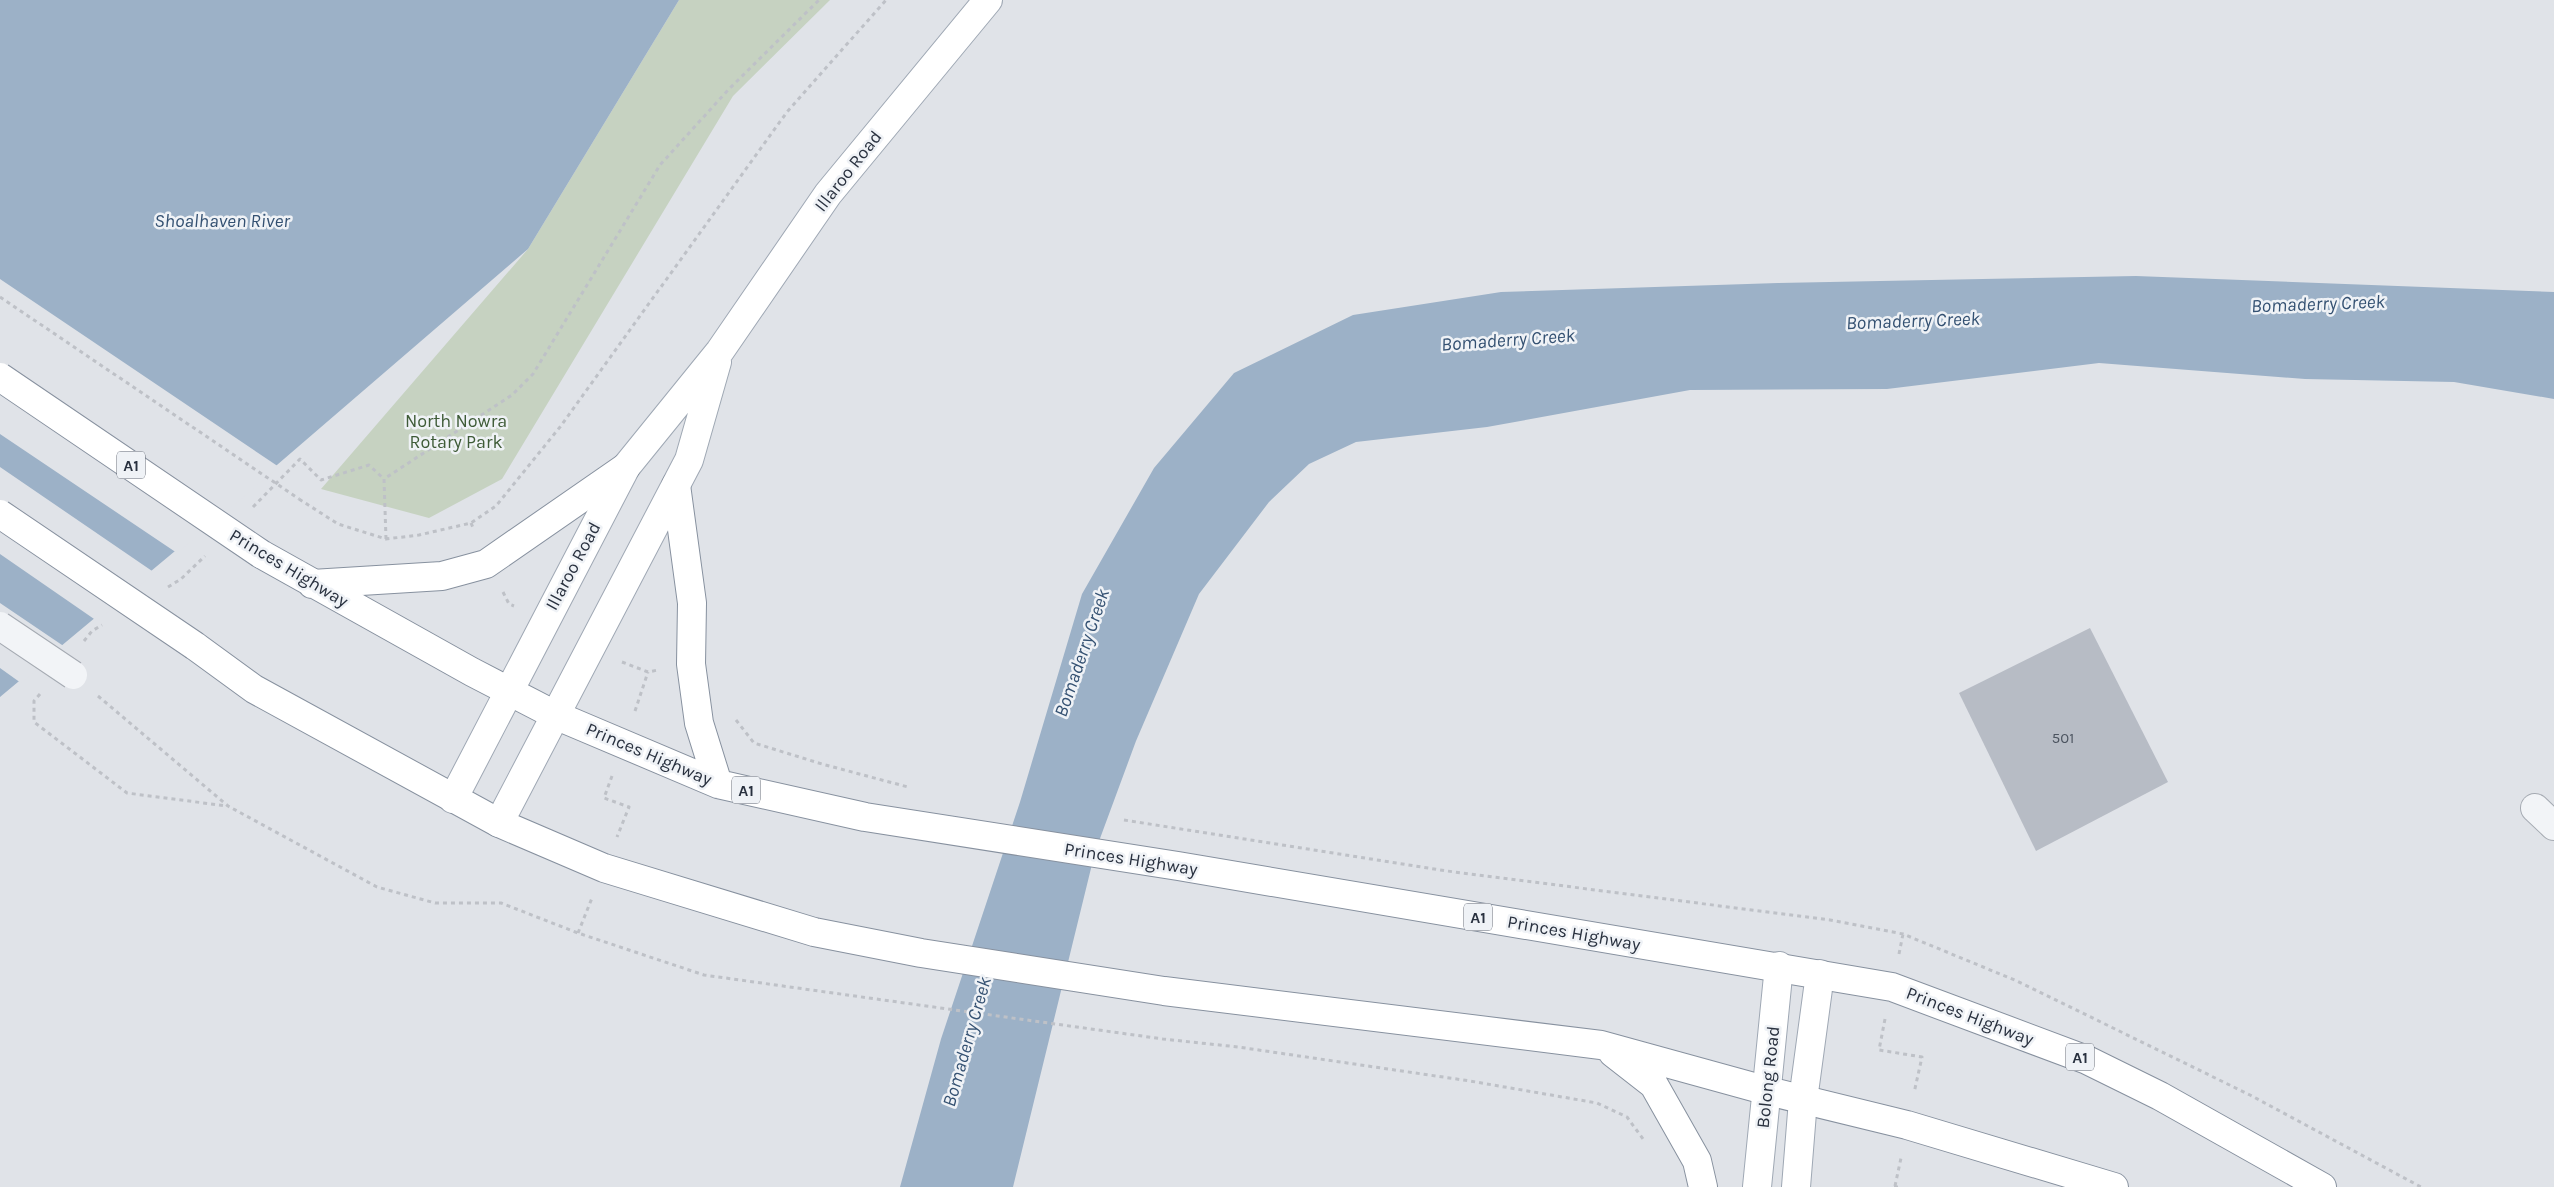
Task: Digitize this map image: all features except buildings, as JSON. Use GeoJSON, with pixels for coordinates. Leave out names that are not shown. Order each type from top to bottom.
{"type":"FeatureCollection","features":[{"type":"Feature","properties":{"kind":"main road","name":"Illaroo Road"},"geometry":{"type":"LineString","coordinates":[[453,798],[626,467],[720,351],[828,194],[988,0]]}},
{"type":"Feature","properties":{"kind":"main road","name":"Illaroo Road"},"geometry":{"type":"LineString","coordinates":[[499,822],[689,460],[720,351]]}},
{"type":"Feature","properties":{"kind":"main road","name":"Princes Highway"},"geometry":{"type":"LineString","coordinates":[[0,377],[262,554],[312,584],[555,715],[718,784],[865,817],[1178,866],[1779,966],[1892,987],[2086,1060],[2160,1096],[2322,1187]]}},
{"type":"Feature","properties":{"kind":"main road"},"geometry":{"type":"LineString","coordinates":[[312,584],[442,576],[486,564],[626,467]]}},
{"type":"Feature","properties":{"kind":"main road"},"geometry":{"type":"LineString","coordinates":[[676,485],[692,603],[691,664],[696,703],[699,723],[718,784]]}},
{"type":"Feature","properties":{"kind":"main road"},"geometry":{"type":"LineString","coordinates":[[0,514],[195,646],[254,689],[499,822],[604,868],[814,932],[921,953],[1164,991],[1601,1045],[1768,1091],[1908,1125],[2114,1187]]}},
{"type":"Feature","properties":{"kind":"main road","name":"Bolong Road"},"geometry":{"type":"LineString","coordinates":[[1757,1187],[1779,966]]}},
{"type":"Feature","properties":{"kind":"main road"},"geometry":{"type":"LineString","coordinates":[[1796,1187],[1804,1100],[1820,974]]}},
{"type":"Feature","properties":{"kind":"main road"},"geometry":{"type":"LineString","coordinates":[[1601,1045],[1654,1085],[1697,1162],[1703,1187]]}},
{"type":"Feature","properties":{"kind":"lane"},"geometry":{"type":"LineString","coordinates":[[0,626],[72,675]]}},
{"type":"Feature","properties":{"kind":"path"},"geometry":{"type":"LineString","coordinates":[[384,479],[512,395],[533,374],[660,165],[728,90],[819,0]]}},
{"type":"Feature","properties":{"kind":"path"},"geometry":{"type":"LineString","coordinates":[[0,297],[338,524],[386,539],[419,535],[471,523],[496,506],[560,427],[787,112],[886,0]]}},
{"type":"Feature","properties":{"kind":"path"},"geometry":{"type":"LineString","coordinates":[[300,459],[321,480],[369,466],[384,479],[386,539]]}},
{"type":"Feature","properties":{"kind":"path"},"geometry":{"type":"LineString","coordinates":[[578,933],[629,807],[604,798],[648,672]]}},
{"type":"Feature","properties":{"kind":"path"},"geometry":{"type":"LineString","coordinates":[[72,675],[228,806],[377,887],[435,904],[501,903],[578,933],[704,975],[1441,1076],[1597,1103],[1627,1117],[1648,1146]]}},
{"type":"Feature","properties":{"kind":"path"},"geometry":{"type":"LineString","coordinates":[[732,713],[741,730],[754,743],[822,764],[914,788]]}},
{"type":"Feature","properties":{"kind":"path"},"geometry":{"type":"LineString","coordinates":[[1187,830],[1447,871],[1830,920],[1903,934],[2017,981],[2250,1095],[2421,1187]]}},
{"type":"Feature","properties":{"kind":"path"},"geometry":{"type":"LineString","coordinates":[[1900,1187],[1894,1187],[1922,1057],[1879,1050],[1903,934]]}},
{"type":"Feature","properties":{"kind":"green space","name":"North Nowra Rotary Park"},"geometry":{"type":"Polygon","coordinates":[[[679,0],[830,0],[733,96],[502,479],[429,518],[321,489],[528,249],[679,0]]]}},
{"type":"Feature","properties":{"kind":"water","name":"Shoalhaven River"},"geometry":{"type":"Polygon","coordinates":[[[0,0],[679,0],[528,249],[241,496],[0,697],[0,0]]]}},
{"type":"Feature","properties":{"kind":"water","name":"Bomaderry Creek"},"geometry":{"type":"Polygon","coordinates":[[[2136,276],[2554,292],[2554,399],[2454,382],[2305,379],[2099,363],[1887,389],[1690,390],[1487,427],[1356,442],[1309,464],[1269,502],[1199,594],[1136,741],[1095,852],[1013,1187],[900,1187],[941,1039],[1020,802],[1082,594],[1154,468],[1234,373],[1353,315],[1501,292],[1778,283],[2136,276]]]}},
{"type":"Feature","properties":{"kind":"pier"},"geometry":{"type":"Polygon","coordinates":[[[0,279],[279,467],[177,553],[0,434],[0,279]]]}},
{"type":"Feature","properties":{"kind":"pier"},"geometry":{"type":"Polygon","coordinates":[[[0,467],[155,573],[97,621],[0,554],[0,467]]]}},
{"type":"Feature","properties":{"kind":"pier"},"geometry":{"type":"Polygon","coordinates":[[[0,603],[65,647],[21,683],[0,668],[0,603]]]}}]}
